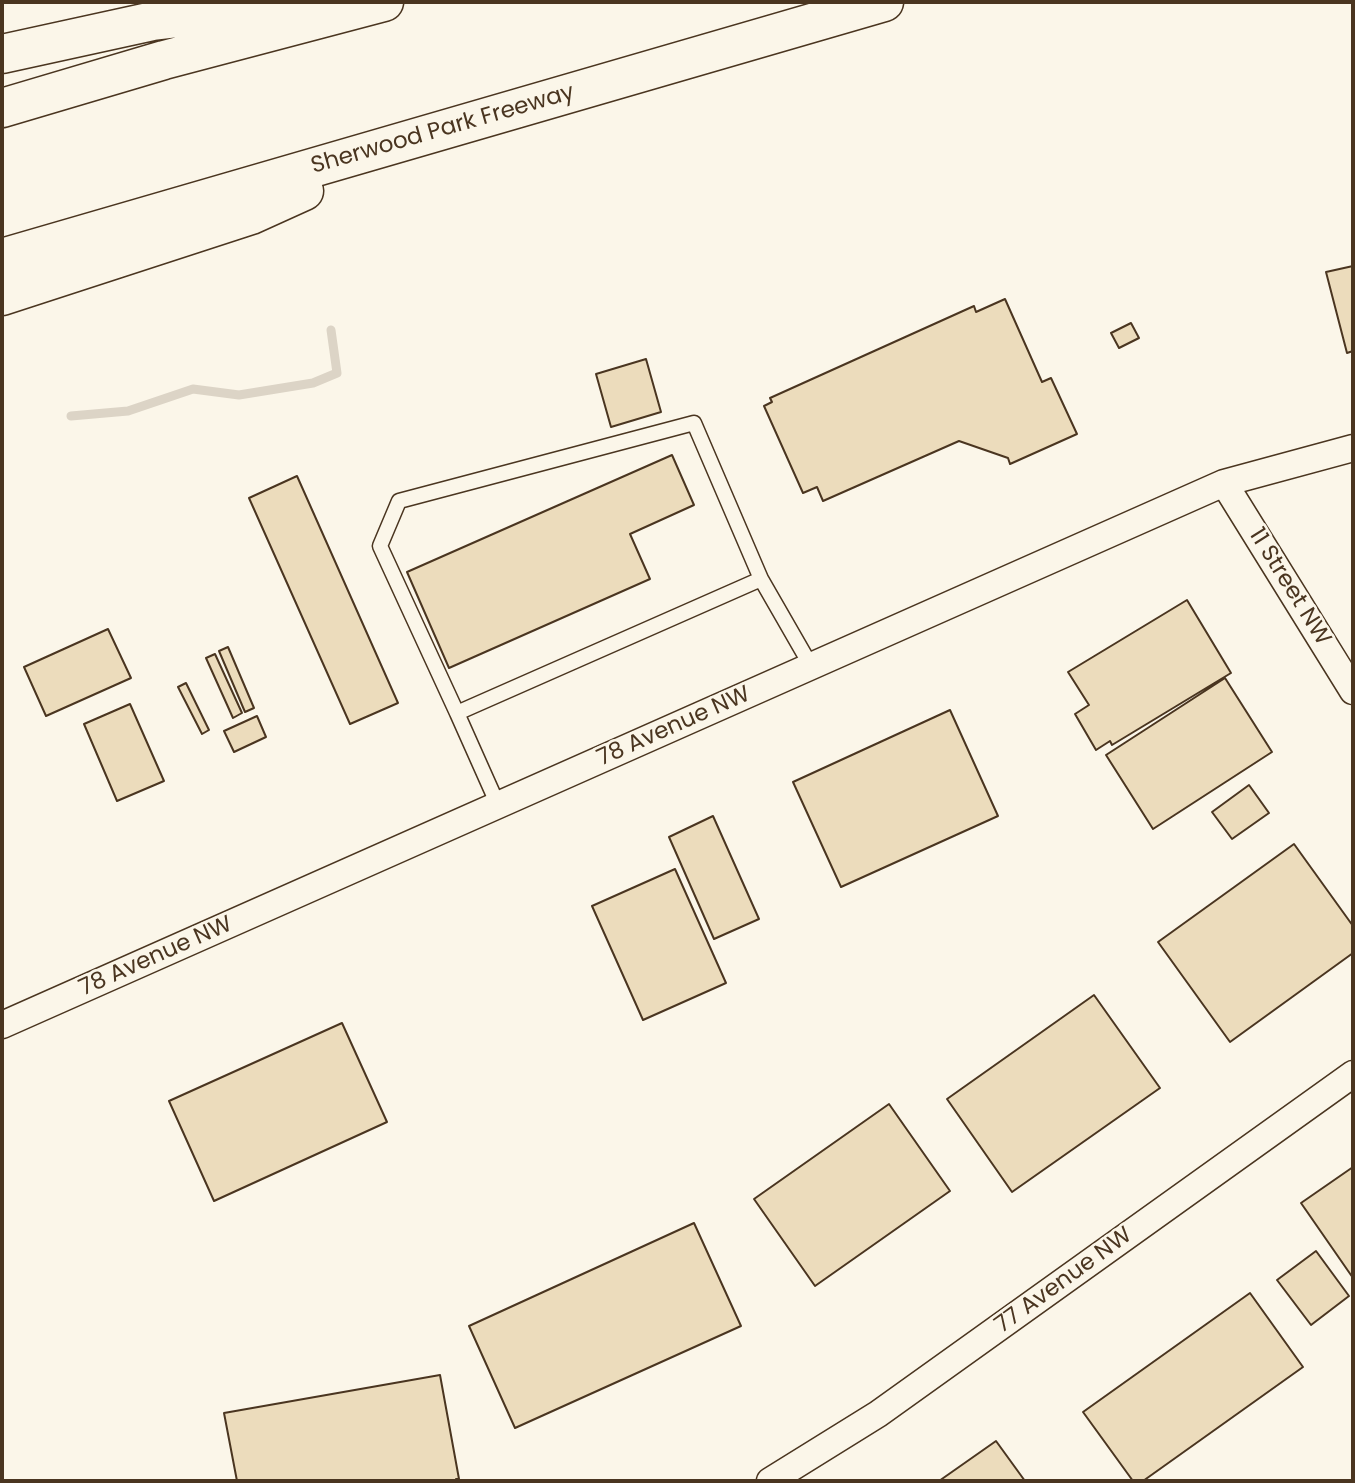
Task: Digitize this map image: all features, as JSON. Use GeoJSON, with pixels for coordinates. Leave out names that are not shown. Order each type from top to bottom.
{"type":"FeatureCollection","features":[{"type":"Feature","properties":{"kind":"highway"},"geometry":{"type":"LineString","coordinates":[[2,54],[153,21],[320,2]]}},
{"type":"Feature","properties":{"kind":"highway"},"geometry":{"type":"LineString","coordinates":[[2,108],[164,60],[384,2]]}},
{"type":"Feature","properties":{"kind":"highway","name":"Sherwood Park Freeway"},"geometry":{"type":"LineString","coordinates":[[2,258],[884,2]]}},
{"type":"Feature","properties":{"kind":"highway"},"geometry":{"type":"LineString","coordinates":[[2,296],[251,215],[427,135]]}},
{"type":"Feature","properties":{"kind":"street","name":"78 Avenue NW"},"geometry":{"type":"LineString","coordinates":[[2,1025],[1224,483],[1353,448]]}},
{"type":"Feature","properties":{"kind":"street","name":"11 Street NW"},"geometry":{"type":"LineString","coordinates":[[1224,483],[1353,691]]}},
{"type":"Feature","properties":{"kind":"street","name":"77 Avenue NW"},"geometry":{"type":"LineString","coordinates":[[769,1481],[878,1414],[1353,1074]]}},
{"type":"Feature","properties":{"kind":"lane"},"geometry":{"type":"LineString","coordinates":[[498,805],[380,546],[399,501],[694,423],[761,579],[811,666]]}},
{"type":"Feature","properties":{"kind":"lane"},"geometry":{"type":"LineString","coordinates":[[457,713],[761,579]]}},
{"type":"Feature","properties":{"kind":"building"},"geometry":{"type":"Polygon","coordinates":[[[1353,266],[1353,351],[1347,353],[1326,272],[1353,266]]]}},
{"type":"Feature","properties":{"kind":"building"},"geometry":{"type":"Polygon","coordinates":[[[1005,299],[1042,382],[1051,378],[1077,434],[1010,464],[1008,458],[959,441],[823,501],[817,487],[803,493],[764,406],[772,402],[770,398],[974,306],[976,312],[1005,299]]]}},
{"type":"Feature","properties":{"kind":"building"},"geometry":{"type":"Polygon","coordinates":[[[1131,323],[1139,338],[1119,348],[1111,333],[1131,323]]]}},
{"type":"Feature","properties":{"kind":"building"},"geometry":{"type":"Polygon","coordinates":[[[646,359],[661,412],[611,427],[596,374],[646,359]]]}},
{"type":"Feature","properties":{"kind":"building"},"geometry":{"type":"Polygon","coordinates":[[[672,455],[694,505],[630,534],[650,579],[449,668],[407,572],[672,455]]]}},
{"type":"Feature","properties":{"kind":"building"},"geometry":{"type":"Polygon","coordinates":[[[297,476],[398,703],[350,724],[249,498],[297,476]]]}},
{"type":"Feature","properties":{"kind":"building"},"geometry":{"type":"Polygon","coordinates":[[[1187,600],[1231,673],[1112,745],[1110,741],[1096,750],[1075,714],[1089,705],[1068,672],[1187,600]]]}},
{"type":"Feature","properties":{"kind":"building"},"geometry":{"type":"Polygon","coordinates":[[[108,629],[131,678],[46,716],[24,667],[108,629]]]}},
{"type":"Feature","properties":{"kind":"building"},"geometry":{"type":"Polygon","coordinates":[[[228,647],[254,708],[245,712],[219,651],[228,647]]]}},
{"type":"Feature","properties":{"kind":"building"},"geometry":{"type":"Polygon","coordinates":[[[215,654],[242,713],[233,718],[206,658],[215,654]]]}},
{"type":"Feature","properties":{"kind":"building"},"geometry":{"type":"Polygon","coordinates":[[[1225,678],[1272,752],[1153,829],[1106,755],[1225,678]]]}},
{"type":"Feature","properties":{"kind":"building"},"geometry":{"type":"Polygon","coordinates":[[[186,683],[209,730],[202,734],[178,687],[186,683]]]}},
{"type":"Feature","properties":{"kind":"building"},"geometry":{"type":"Polygon","coordinates":[[[130,704],[164,781],[117,801],[84,724],[130,704]]]}},
{"type":"Feature","properties":{"kind":"building"},"geometry":{"type":"Polygon","coordinates":[[[950,710],[998,816],[841,887],[793,782],[950,710]]]}},
{"type":"Feature","properties":{"kind":"building"},"geometry":{"type":"Polygon","coordinates":[[[257,716],[266,737],[234,752],[224,731],[257,716]]]}},
{"type":"Feature","properties":{"kind":"building"},"geometry":{"type":"Polygon","coordinates":[[[1249,785],[1269,813],[1232,839],[1212,812],[1249,785]]]}},
{"type":"Feature","properties":{"kind":"building"},"geometry":{"type":"Polygon","coordinates":[[[713,816],[759,919],[714,939],[669,837],[713,816]]]}},
{"type":"Feature","properties":{"kind":"building"},"geometry":{"type":"Polygon","coordinates":[[[1294,844],[1353,926],[1353,953],[1230,1042],[1158,942],[1294,844]]]}},
{"type":"Feature","properties":{"kind":"building"},"geometry":{"type":"Polygon","coordinates":[[[675,869],[726,983],[643,1020],[592,906],[675,869]]]}},
{"type":"Feature","properties":{"kind":"building"},"geometry":{"type":"Polygon","coordinates":[[[1094,995],[1160,1088],[1012,1192],[947,1099],[1094,995]]]}},
{"type":"Feature","properties":{"kind":"building"},"geometry":{"type":"Polygon","coordinates":[[[342,1023],[387,1122],[214,1201],[169,1101],[342,1023]]]}},
{"type":"Feature","properties":{"kind":"building"},"geometry":{"type":"Polygon","coordinates":[[[889,1104],[950,1191],[815,1286],[754,1199],[889,1104]]]}},
{"type":"Feature","properties":{"kind":"building"},"geometry":{"type":"Polygon","coordinates":[[[1353,1167],[1353,1278],[1301,1203],[1353,1167]]]}},
{"type":"Feature","properties":{"kind":"building"},"geometry":{"type":"Polygon","coordinates":[[[694,1223],[741,1326],[515,1428],[469,1326],[694,1223]]]}},
{"type":"Feature","properties":{"kind":"building"},"geometry":{"type":"Polygon","coordinates":[[[1316,1251],[1349,1296],[1311,1325],[1277,1280],[1316,1251]]]}},
{"type":"Feature","properties":{"kind":"building"},"geometry":{"type":"Polygon","coordinates":[[[1250,1293],[1303,1367],[1143,1481],[1133,1481],[1083,1412],[1250,1293]]]}},
{"type":"Feature","properties":{"kind":"building"},"geometry":{"type":"Polygon","coordinates":[[[440,1375],[459,1479],[456,1481],[237,1481],[224,1413],[440,1375]]]}},
{"type":"Feature","properties":{"kind":"building"},"geometry":{"type":"Polygon","coordinates":[[[996,1441],[1025,1481],[939,1481],[996,1441]]]}},
{"type":"Feature","properties":{"kind":"waterway"},"geometry":{"type":"LineString","coordinates":[[71,416],[128,411],[193,389],[239,395],[313,383],[337,373],[331,330]]}}]}
